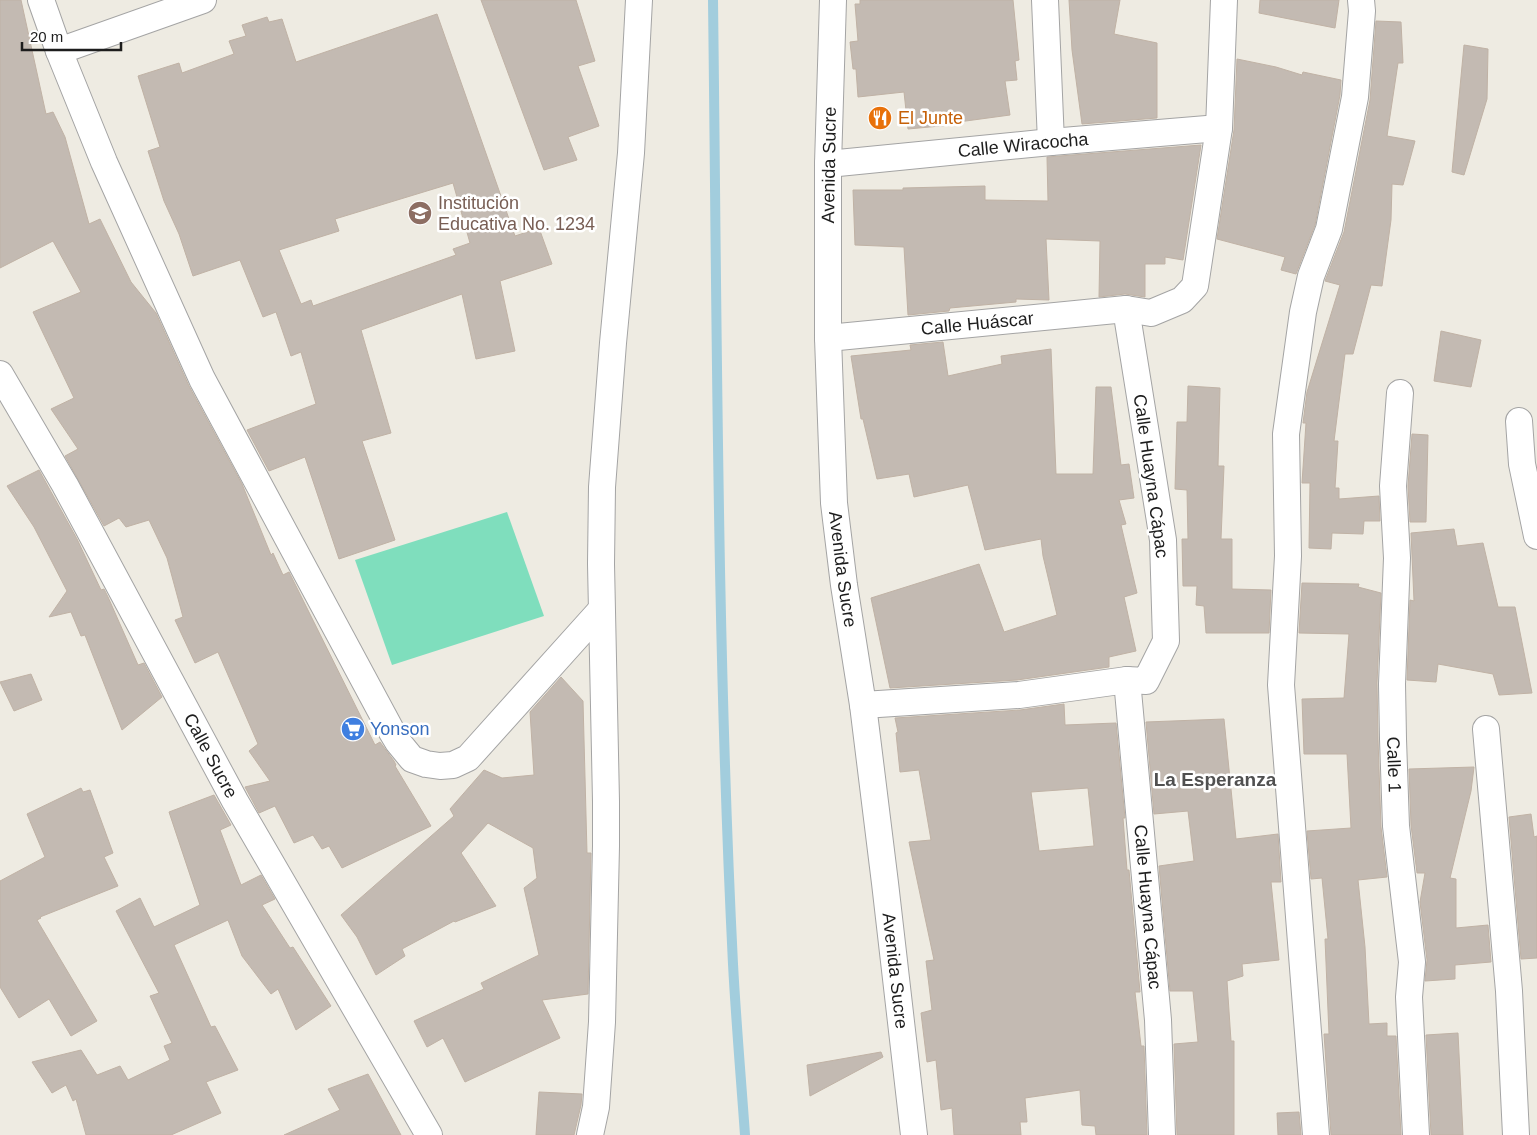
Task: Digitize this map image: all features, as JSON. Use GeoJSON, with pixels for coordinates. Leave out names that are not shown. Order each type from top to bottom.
{"type":"FeatureCollection","features":[{"type":"Feature","properties":{"kind":"street"},"geometry":{"type":"LineString","coordinates":[[41,0],[59,51],[104,162],[202,379],[392,732],[412,759],[440,766],[453,765],[468,758],[601,610]]}},
{"type":"Feature","properties":{"kind":"street"},"geometry":{"type":"LineString","coordinates":[[59,51],[203,0]]}},
{"type":"Feature","properties":{"kind":"street"},"geometry":{"type":"LineString","coordinates":[[590,1135],[596,1107],[602,1022],[606,856],[601,610],[602,486],[613,342],[631,153],[638,0]]}},
{"type":"Feature","properties":{"kind":"street","name":"Avenida Sucre"},"geometry":{"type":"LineString","coordinates":[[833,0],[828,164],[828,338],[834,503],[844,585],[863,705],[914,1135]]}},
{"type":"Feature","properties":{"kind":"street"},"geometry":{"type":"LineString","coordinates":[[1045,0],[1051,142]]}},
{"type":"Feature","properties":{"kind":"street","name":"Calle Huáscar"},"geometry":{"type":"LineString","coordinates":[[828,338],[1126,309],[1151,313],[1182,300],[1195,286],[1219,128],[1224,0]]}},
{"type":"Feature","properties":{"kind":"street"},"geometry":{"type":"LineString","coordinates":[[1316,1135],[1281,686],[1288,556],[1286,434],[1303,312],[1311,276],[1329,229],[1355,97],[1362,11],[1361,0]]}},
{"type":"Feature","properties":{"kind":"street","name":"Calle Wiracocha"},"geometry":{"type":"LineString","coordinates":[[828,164],[1219,128]]}},
{"type":"Feature","properties":{"kind":"street","name":"Calle Huayna Cápac"},"geometry":{"type":"LineString","coordinates":[[863,705],[1019,695],[1127,680],[1146,681],[1166,641],[1163,540],[1126,309]]}},
{"type":"Feature","properties":{"kind":"street","name":"Calle Sucre"},"geometry":{"type":"LineString","coordinates":[[0,374],[65,485],[235,802],[429,1135]]}},
{"type":"Feature","properties":{"kind":"street","name":"Calle 1"},"geometry":{"type":"LineString","coordinates":[[1400,393],[1393,486],[1397,558],[1392,684],[1396,826],[1412,962],[1409,998],[1416,1135]]}},
{"type":"Feature","properties":{"kind":"street"},"geometry":{"type":"LineString","coordinates":[[1519,421],[1522,464],[1537,536]]}},
{"type":"Feature","properties":{"kind":"street","name":"Calle Huayna Cápac"},"geometry":{"type":"LineString","coordinates":[[1127,680],[1158,1020],[1162,1135]]}},
{"type":"Feature","properties":{"kind":"street"},"geometry":{"type":"LineString","coordinates":[[1486,729],[1508,991],[1516,1135]]}},
{"type":"Feature","properties":{"kind":"green space"},"geometry":{"type":"Polygon","coordinates":[[[507,512],[544,616],[392,665],[355,560],[507,512]]]}},
{"type":"Feature","properties":{"kind":"building"},"geometry":{"type":"Polygon","coordinates":[[[0,0],[21,0],[46,114],[53,112],[65,137],[89,224],[100,219],[131,282],[156,313],[189,386],[242,484],[271,555],[273,553],[283,575],[289,572],[375,745],[380,742],[394,761],[395,766],[431,826],[342,868],[329,846],[322,849],[313,835],[294,843],[275,806],[259,813],[245,787],[270,781],[249,751],[258,744],[218,652],[195,663],[175,620],[183,617],[167,558],[149,520],[126,527],[119,518],[104,526],[65,456],[78,449],[51,409],[74,398],[33,312],[81,292],[53,241],[0,268],[0,0]]]}},
{"type":"Feature","properties":{"kind":"building"},"geometry":{"type":"Polygon","coordinates":[[[481,0],[576,0],[595,61],[578,66],[599,126],[568,137],[577,160],[544,170],[481,0]]]}},
{"type":"Feature","properties":{"kind":"building"},"geometry":{"type":"Polygon","coordinates":[[[860,0],[1013,0],[1019,60],[1015,61],[1017,80],[1005,81],[1010,115],[951,123],[951,125],[908,129],[904,92],[858,97],[856,69],[853,69],[850,42],[858,41],[855,4],[860,4],[860,0]]]}},
{"type":"Feature","properties":{"kind":"building"},"geometry":{"type":"Polygon","coordinates":[[[1069,0],[1120,0],[1114,34],[1157,43],[1157,118],[1082,124],[1072,50],[1069,0]]]}},
{"type":"Feature","properties":{"kind":"building"},"geometry":{"type":"Polygon","coordinates":[[[1260,0],[1339,0],[1335,28],[1259,13],[1260,0]]]}},
{"type":"Feature","properties":{"kind":"building"},"geometry":{"type":"Polygon","coordinates":[[[437,14],[515,236],[539,228],[552,264],[500,281],[515,351],[476,359],[462,294],[361,330],[391,433],[362,441],[395,540],[339,559],[305,457],[269,471],[247,430],[316,404],[301,352],[291,356],[276,312],[263,317],[240,260],[193,276],[179,234],[164,201],[148,151],[160,147],[138,76],[179,63],[182,73],[234,54],[229,41],[246,36],[242,25],[267,17],[269,22],[282,19],[296,62],[437,14]],[[453,183],[335,219],[339,231],[279,250],[301,304],[311,300],[313,306],[456,255],[453,249],[470,243],[453,183]]]}},
{"type":"Feature","properties":{"kind":"building"},"geometry":{"type":"Polygon","coordinates":[[[1376,21],[1401,22],[1403,63],[1398,63],[1387,136],[1415,141],[1403,185],[1392,184],[1391,220],[1382,286],[1371,285],[1353,354],[1345,354],[1334,441],[1338,441],[1335,488],[1339,488],[1339,499],[1379,496],[1380,521],[1364,521],[1363,534],[1332,533],[1331,549],[1309,548],[1310,483],[1302,483],[1306,423],[1303,423],[1307,392],[1340,285],[1325,281],[1344,232],[1370,100],[1376,21]]]}},
{"type":"Feature","properties":{"kind":"building"},"geometry":{"type":"Polygon","coordinates":[[[1464,45],[1488,49],[1487,99],[1464,175],[1452,172],[1464,45]]]}},
{"type":"Feature","properties":{"kind":"building"},"geometry":{"type":"Polygon","coordinates":[[[1237,59],[1276,67],[1302,75],[1303,72],[1341,80],[1340,95],[1315,225],[1296,274],[1281,270],[1285,257],[1217,239],[1234,130],[1237,59]]]}},
{"type":"Feature","properties":{"kind":"building"},"geometry":{"type":"Polygon","coordinates":[[[1201,145],[1183,260],[1165,257],[1165,264],[1145,264],[1145,297],[1125,294],[1099,297],[1100,241],[1046,239],[1049,300],[1016,299],[1016,302],[950,308],[949,311],[908,315],[904,247],[855,245],[853,190],[903,190],[903,188],[985,186],[985,200],[1048,201],[1047,157],[1201,145]]]}},
{"type":"Feature","properties":{"kind":"building"},"geometry":{"type":"Polygon","coordinates":[[[1441,331],[1481,340],[1471,387],[1434,381],[1441,331]]]}},
{"type":"Feature","properties":{"kind":"building"},"geometry":{"type":"Polygon","coordinates":[[[943,342],[948,376],[1002,364],[1001,356],[1051,349],[1056,474],[1093,474],[1096,387],[1111,387],[1121,465],[1129,464],[1134,498],[1119,500],[1126,524],[1121,525],[1137,593],[1124,597],[1136,651],[1109,657],[1109,667],[1017,680],[890,688],[871,598],[979,564],[1004,632],[1057,615],[1043,556],[1041,539],[985,550],[968,485],[914,497],[909,474],[877,479],[863,419],[861,419],[851,356],[911,350],[910,345],[943,342]]]}},
{"type":"Feature","properties":{"kind":"building"},"geometry":{"type":"Polygon","coordinates":[[[1188,386],[1220,388],[1218,466],[1224,466],[1221,539],[1232,539],[1232,589],[1271,590],[1269,633],[1206,633],[1204,606],[1196,605],[1197,586],[1183,586],[1182,539],[1188,539],[1187,490],[1175,489],[1177,422],[1187,422],[1188,386]]]}},
{"type":"Feature","properties":{"kind":"building"},"geometry":{"type":"Polygon","coordinates":[[[1412,434],[1428,435],[1426,522],[1410,522],[1408,486],[1412,434]]]}},
{"type":"Feature","properties":{"kind":"building"},"geometry":{"type":"Polygon","coordinates":[[[39,470],[77,539],[101,590],[104,589],[138,665],[144,663],[162,697],[122,730],[85,635],[81,636],[71,612],[49,617],[67,591],[34,527],[7,486],[39,470]]]}},
{"type":"Feature","properties":{"kind":"building"},"geometry":{"type":"Polygon","coordinates":[[[1454,529],[1457,546],[1483,543],[1498,607],[1515,607],[1532,693],[1499,695],[1493,674],[1438,664],[1436,682],[1407,680],[1410,600],[1414,601],[1411,533],[1454,529]]]}},
{"type":"Feature","properties":{"kind":"building"},"geometry":{"type":"Polygon","coordinates":[[[1302,583],[1359,584],[1358,587],[1381,593],[1377,683],[1378,739],[1381,827],[1387,877],[1358,880],[1365,947],[1369,1024],[1387,1023],[1387,1036],[1396,1036],[1401,1135],[1331,1135],[1324,1034],[1329,1034],[1325,939],[1328,939],[1322,878],[1311,879],[1307,831],[1351,828],[1347,754],[1304,754],[1302,699],[1344,698],[1349,634],[1299,633],[1302,583]]]}},
{"type":"Feature","properties":{"kind":"building"},"geometry":{"type":"Polygon","coordinates":[[[31,674],[42,700],[14,711],[0,682],[31,674]]]}},
{"type":"Feature","properties":{"kind":"building"},"geometry":{"type":"Polygon","coordinates":[[[561,677],[583,701],[587,853],[591,853],[588,994],[542,1000],[560,1038],[465,1082],[443,1038],[427,1047],[414,1021],[484,989],[481,983],[539,955],[524,888],[537,878],[533,848],[488,823],[461,853],[496,906],[454,921],[402,949],[405,956],[376,975],[357,937],[341,915],[454,816],[450,809],[484,770],[502,778],[534,775],[530,712],[561,677]]]}},
{"type":"Feature","properties":{"kind":"building"},"geometry":{"type":"Polygon","coordinates":[[[1064,704],[1065,725],[1116,723],[1125,818],[1123,818],[1127,870],[1129,870],[1140,992],[1135,992],[1141,1046],[1144,1046],[1147,1135],[1096,1135],[1095,1126],[1082,1125],[1080,1090],[1025,1098],[1027,1122],[1020,1122],[1021,1135],[954,1135],[952,1108],[941,1110],[936,1060],[927,1062],[921,1013],[932,1010],[926,961],[934,960],[909,842],[931,840],[919,770],[900,772],[896,733],[898,732],[895,718],[1020,710],[1064,704]],[[1088,788],[1031,792],[1039,851],[1094,846],[1088,788]]]}},
{"type":"Feature","properties":{"kind":"building"},"geometry":{"type":"Polygon","coordinates":[[[1224,719],[1236,839],[1278,834],[1281,882],[1271,882],[1279,960],[1242,964],[1243,976],[1227,981],[1231,1041],[1234,1041],[1234,1135],[1177,1135],[1174,1044],[1198,1042],[1193,991],[1170,991],[1159,866],[1194,861],[1188,811],[1154,814],[1146,722],[1224,719]]]}},
{"type":"Feature","properties":{"kind":"building"},"geometry":{"type":"Polygon","coordinates":[[[1474,767],[1471,791],[1450,878],[1456,879],[1456,928],[1488,925],[1491,962],[1455,965],[1455,979],[1425,981],[1427,960],[1420,902],[1425,873],[1417,873],[1411,825],[1409,769],[1474,767]]]}},
{"type":"Feature","properties":{"kind":"building"},"geometry":{"type":"Polygon","coordinates":[[[81,788],[83,792],[90,790],[113,853],[104,857],[118,886],[40,917],[37,920],[97,1021],[71,1036],[49,999],[19,1018],[0,987],[0,881],[45,857],[27,814],[81,788]]]}},
{"type":"Feature","properties":{"kind":"building"},"geometry":{"type":"Polygon","coordinates":[[[214,795],[231,825],[220,830],[241,885],[261,875],[275,899],[262,905],[290,948],[293,947],[331,1006],[296,1030],[278,989],[271,994],[242,956],[228,920],[174,945],[211,1027],[215,1026],[238,1070],[206,1082],[221,1113],[171,1135],[86,1135],[76,1099],[73,1101],[66,1085],[52,1093],[32,1062],[81,1050],[97,1075],[120,1066],[128,1080],[170,1060],[164,1046],[172,1043],[150,996],[159,993],[116,911],[140,898],[154,927],[200,905],[169,812],[214,795]]]}},
{"type":"Feature","properties":{"kind":"building"},"geometry":{"type":"Polygon","coordinates":[[[1531,814],[1534,837],[1537,836],[1537,958],[1521,959],[1509,817],[1531,814]]]}},
{"type":"Feature","properties":{"kind":"building"},"geometry":{"type":"Polygon","coordinates":[[[1458,1033],[1463,1135],[1431,1135],[1426,1035],[1458,1033]]]}},
{"type":"Feature","properties":{"kind":"building"},"geometry":{"type":"Polygon","coordinates":[[[881,1052],[883,1057],[810,1096],[807,1065],[881,1052]]]}},
{"type":"Feature","properties":{"kind":"building"},"geometry":{"type":"Polygon","coordinates":[[[368,1074],[401,1135],[284,1135],[340,1110],[328,1089],[368,1074]]]}},
{"type":"Feature","properties":{"kind":"building"},"geometry":{"type":"Polygon","coordinates":[[[539,1092],[582,1094],[574,1135],[536,1135],[539,1092]]]}},
{"type":"Feature","properties":{"kind":"building"},"geometry":{"type":"Polygon","coordinates":[[[1299,1112],[1301,1135],[1278,1135],[1277,1113],[1299,1112]]]}},
{"type":"Feature","properties":{"kind":"waterway"},"geometry":{"type":"LineString","coordinates":[[713,0],[724,724],[733,964],[745,1135]]}},
{"type":"Feature","properties":{"kind":"place","name":"El Junte"},"geometry":{"type":"Point","coordinates":[880,118]}},
{"type":"Feature","properties":{"kind":"place","name":"Institución Educativa No. 1234"},"geometry":{"type":"Point","coordinates":[420,213]}},
{"type":"Feature","properties":{"kind":"place","name":"Yonson"},"geometry":{"type":"Point","coordinates":[353,729]}},
{"type":"Feature","properties":{"kind":"district","name":"La Esperanza"},"geometry":{"type":"Point","coordinates":[1215,779]}}]}
